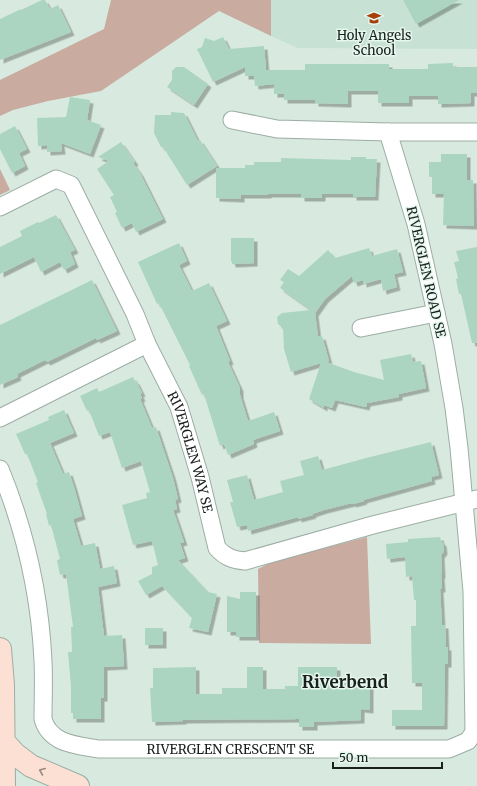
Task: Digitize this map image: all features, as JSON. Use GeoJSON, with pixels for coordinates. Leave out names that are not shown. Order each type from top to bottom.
{"type":"FeatureCollection","features":[{"type":"Feature","properties":{"kind":"street"},"geometry":{"type":"LineString","coordinates":[[232,120],[277,129],[388,132],[477,132]]}},
{"type":"Feature","properties":{"kind":"street","name":"RIVERGLEN ROAD SE"},"geometry":{"type":"LineString","coordinates":[[388,132],[416,224],[443,344],[471,501]]}},
{"type":"Feature","properties":{"kind":"street","name":"RIVERGLEN WAY SE"},"geometry":{"type":"LineString","coordinates":[[0,207],[56,179],[71,185],[135,314],[147,344],[179,407],[200,476],[217,548],[222,554],[229,558],[246,560],[373,525],[471,501]]}},
{"type":"Feature","properties":{"kind":"street"},"geometry":{"type":"LineString","coordinates":[[361,328],[436,314]]}},
{"type":"Feature","properties":{"kind":"street"},"geometry":{"type":"LineString","coordinates":[[0,418],[147,344]]}},
{"type":"Feature","properties":{"kind":"street","name":"RIVERGLEN CRESCENT SE"},"geometry":{"type":"LineString","coordinates":[[0,469],[11,497],[34,583],[40,623],[43,662],[43,719],[46,728],[60,740],[98,749],[449,749],[468,741],[474,732],[471,501]]}},
{"type":"Feature","properties":{"kind":"street"},"geometry":{"type":"LineString","coordinates":[[0,649],[3,685],[4,786]]}},
{"type":"Feature","properties":{"kind":"street"},"geometry":{"type":"LineString","coordinates":[[4,742],[15,754],[31,766],[78,786]]}},
{"type":"Feature","properties":{"kind":"shaded area"},"geometry":{"type":"Polygon","coordinates":[[[111,0],[271,0],[271,36],[219,11],[101,91],[48,101],[13,110],[0,116],[0,80],[104,29],[111,0]]]}},
{"type":"Feature","properties":{"kind":"shaded area","name":"Holy Angels School"},"geometry":{"type":"Polygon","coordinates":[[[271,0],[477,0],[477,49],[298,48],[271,36],[271,0]]]}},
{"type":"Feature","properties":{"kind":"shaded area"},"geometry":{"type":"Polygon","coordinates":[[[0,169],[10,190],[0,195],[0,169]]]}},
{"type":"Feature","properties":{"kind":"shaded area"},"geometry":{"type":"Polygon","coordinates":[[[367,537],[371,644],[259,643],[258,569],[271,562],[367,537]]]}},
{"type":"Feature","properties":{"kind":"building"},"geometry":{"type":"Polygon","coordinates":[[[45,0],[50,9],[58,5],[71,32],[0,60],[0,19],[45,0]]]}},
{"type":"Feature","properties":{"kind":"building"},"geometry":{"type":"Polygon","coordinates":[[[403,0],[459,0],[416,24],[403,0]]]}},
{"type":"Feature","properties":{"kind":"building"},"geometry":{"type":"Polygon","coordinates":[[[223,37],[229,49],[264,46],[266,70],[305,70],[305,64],[389,64],[389,69],[428,69],[428,64],[453,63],[453,67],[477,67],[477,93],[471,93],[471,103],[438,104],[438,96],[409,96],[409,103],[378,103],[378,91],[348,91],[348,104],[315,103],[315,100],[284,100],[284,94],[274,94],[274,84],[255,86],[254,76],[245,76],[245,67],[213,82],[197,49],[202,47],[205,38],[214,41],[223,37]]]}},
{"type":"Feature","properties":{"kind":"building"},"geometry":{"type":"Polygon","coordinates":[[[176,67],[184,67],[208,84],[194,105],[167,87],[172,80],[172,71],[176,67]]]}},
{"type":"Feature","properties":{"kind":"building"},"geometry":{"type":"Polygon","coordinates":[[[70,97],[90,100],[87,120],[101,125],[90,154],[61,143],[62,151],[47,152],[47,145],[38,146],[37,118],[66,117],[70,97]]]}},
{"type":"Feature","properties":{"kind":"building"},"geometry":{"type":"Polygon","coordinates":[[[171,112],[184,113],[198,141],[200,140],[217,166],[187,185],[163,147],[161,147],[154,133],[155,115],[171,115],[171,112]]]}},
{"type":"Feature","properties":{"kind":"building"},"geometry":{"type":"Polygon","coordinates":[[[15,126],[27,149],[19,153],[25,166],[12,173],[0,149],[0,134],[15,126]]]}},
{"type":"Feature","properties":{"kind":"building"},"geometry":{"type":"Polygon","coordinates":[[[121,142],[135,162],[133,163],[140,173],[163,219],[136,232],[132,223],[122,228],[110,197],[114,195],[97,169],[109,161],[98,157],[121,142]]]}},
{"type":"Feature","properties":{"kind":"building"},"geometry":{"type":"Polygon","coordinates":[[[441,154],[467,154],[467,180],[473,180],[474,226],[443,225],[444,194],[432,194],[432,177],[429,177],[429,162],[441,162],[441,154]]]}},
{"type":"Feature","properties":{"kind":"building"},"geometry":{"type":"Polygon","coordinates":[[[351,157],[377,159],[375,197],[353,197],[353,194],[322,194],[322,198],[301,198],[301,194],[268,194],[241,195],[241,199],[216,198],[216,168],[245,168],[245,165],[254,165],[254,162],[281,162],[281,158],[351,160],[351,157]]]}},
{"type":"Feature","properties":{"kind":"building"},"geometry":{"type":"Polygon","coordinates":[[[56,215],[75,250],[70,252],[75,264],[64,270],[60,262],[41,272],[34,257],[0,274],[0,247],[22,236],[20,231],[56,215]]]}},
{"type":"Feature","properties":{"kind":"building"},"geometry":{"type":"Polygon","coordinates":[[[231,238],[254,238],[254,263],[232,264],[231,238]]]}},
{"type":"Feature","properties":{"kind":"building"},"geometry":{"type":"Polygon","coordinates":[[[179,243],[187,261],[179,265],[192,291],[209,283],[227,321],[216,326],[230,361],[228,362],[240,388],[240,395],[248,421],[274,412],[280,431],[253,440],[254,444],[228,455],[224,444],[220,446],[204,394],[202,395],[189,366],[190,365],[159,303],[157,304],[138,262],[179,243]]]}},
{"type":"Feature","properties":{"kind":"building"},"geometry":{"type":"Polygon","coordinates":[[[477,247],[477,343],[472,343],[461,294],[459,294],[456,279],[458,278],[454,262],[459,261],[456,251],[477,247]]]}},
{"type":"Feature","properties":{"kind":"building"},"geometry":{"type":"Polygon","coordinates":[[[369,248],[372,256],[397,249],[403,272],[394,274],[397,287],[383,291],[381,279],[363,284],[363,280],[354,283],[352,276],[325,299],[315,313],[318,337],[322,336],[329,361],[326,362],[354,372],[384,380],[380,360],[411,354],[413,362],[421,361],[426,388],[399,394],[399,397],[367,403],[366,407],[335,400],[332,408],[324,405],[324,408],[309,399],[321,363],[291,372],[284,349],[283,328],[278,324],[277,317],[282,313],[311,310],[280,288],[284,282],[280,280],[288,269],[299,276],[328,250],[335,258],[369,248]]]}},
{"type":"Feature","properties":{"kind":"building"},"geometry":{"type":"Polygon","coordinates":[[[92,280],[117,331],[97,340],[96,338],[47,362],[45,360],[17,374],[18,377],[0,385],[0,325],[92,280]]]}},
{"type":"Feature","properties":{"kind":"building"},"geometry":{"type":"Polygon","coordinates":[[[133,377],[142,393],[140,394],[142,398],[140,399],[152,428],[156,427],[173,478],[178,499],[175,500],[177,509],[173,510],[184,542],[180,543],[185,558],[178,560],[208,592],[217,594],[208,632],[189,628],[192,618],[162,586],[146,595],[138,581],[152,574],[152,567],[158,565],[152,541],[133,545],[122,505],[147,498],[146,493],[150,492],[141,461],[122,468],[110,432],[99,436],[89,410],[87,411],[80,396],[97,388],[99,392],[133,377]]]}},
{"type":"Feature","properties":{"kind":"building"},"geometry":{"type":"Polygon","coordinates":[[[64,410],[74,433],[50,443],[63,474],[69,472],[74,487],[82,516],[73,519],[81,546],[95,543],[100,569],[114,566],[117,583],[98,587],[104,636],[122,635],[124,666],[104,667],[104,698],[101,698],[101,719],[73,719],[73,713],[71,713],[71,687],[68,652],[72,652],[71,627],[73,627],[66,574],[60,575],[57,560],[60,559],[51,525],[49,526],[47,514],[36,483],[38,482],[27,454],[25,454],[16,434],[49,420],[48,417],[64,410]]]}},
{"type":"Feature","properties":{"kind":"building"},"geometry":{"type":"Polygon","coordinates":[[[431,442],[439,475],[431,477],[432,481],[353,504],[324,510],[312,514],[313,515],[298,519],[298,517],[248,531],[247,525],[237,527],[230,502],[233,502],[227,480],[247,475],[254,500],[283,492],[280,481],[304,475],[300,461],[318,456],[322,470],[431,442]]]}},
{"type":"Feature","properties":{"kind":"building"},"geometry":{"type":"Polygon","coordinates":[[[440,537],[443,543],[444,551],[441,555],[442,589],[440,589],[442,625],[445,625],[446,647],[448,647],[448,664],[445,664],[444,726],[392,726],[392,710],[422,710],[422,683],[412,683],[411,626],[416,626],[416,600],[414,600],[412,576],[406,577],[405,557],[387,559],[386,544],[408,542],[408,539],[440,537]]]}},
{"type":"Feature","properties":{"kind":"building"},"geometry":{"type":"Polygon","coordinates":[[[240,592],[256,592],[256,637],[236,637],[236,632],[227,632],[227,596],[240,599],[240,592]]]}},
{"type":"Feature","properties":{"kind":"building"},"geometry":{"type":"Polygon","coordinates":[[[145,628],[163,628],[163,645],[145,645],[145,628]]]}},
{"type":"Feature","properties":{"kind":"building"},"geometry":{"type":"Polygon","coordinates":[[[196,667],[196,694],[222,694],[222,688],[247,688],[247,667],[263,667],[263,689],[285,689],[285,686],[298,686],[298,667],[337,667],[337,683],[370,683],[370,710],[361,709],[361,720],[314,722],[314,727],[299,727],[299,719],[183,720],[152,722],[150,688],[153,688],[153,668],[196,667]]]}},
{"type":"Feature","properties":{"kind":"place","name":"Holy Angels School"},"geometry":{"type":"Point","coordinates":[374,18]}},
{"type":"Feature","properties":{"kind":"district","name":"Riverbend"},"geometry":{"type":"Point","coordinates":[345,682]}}]}
